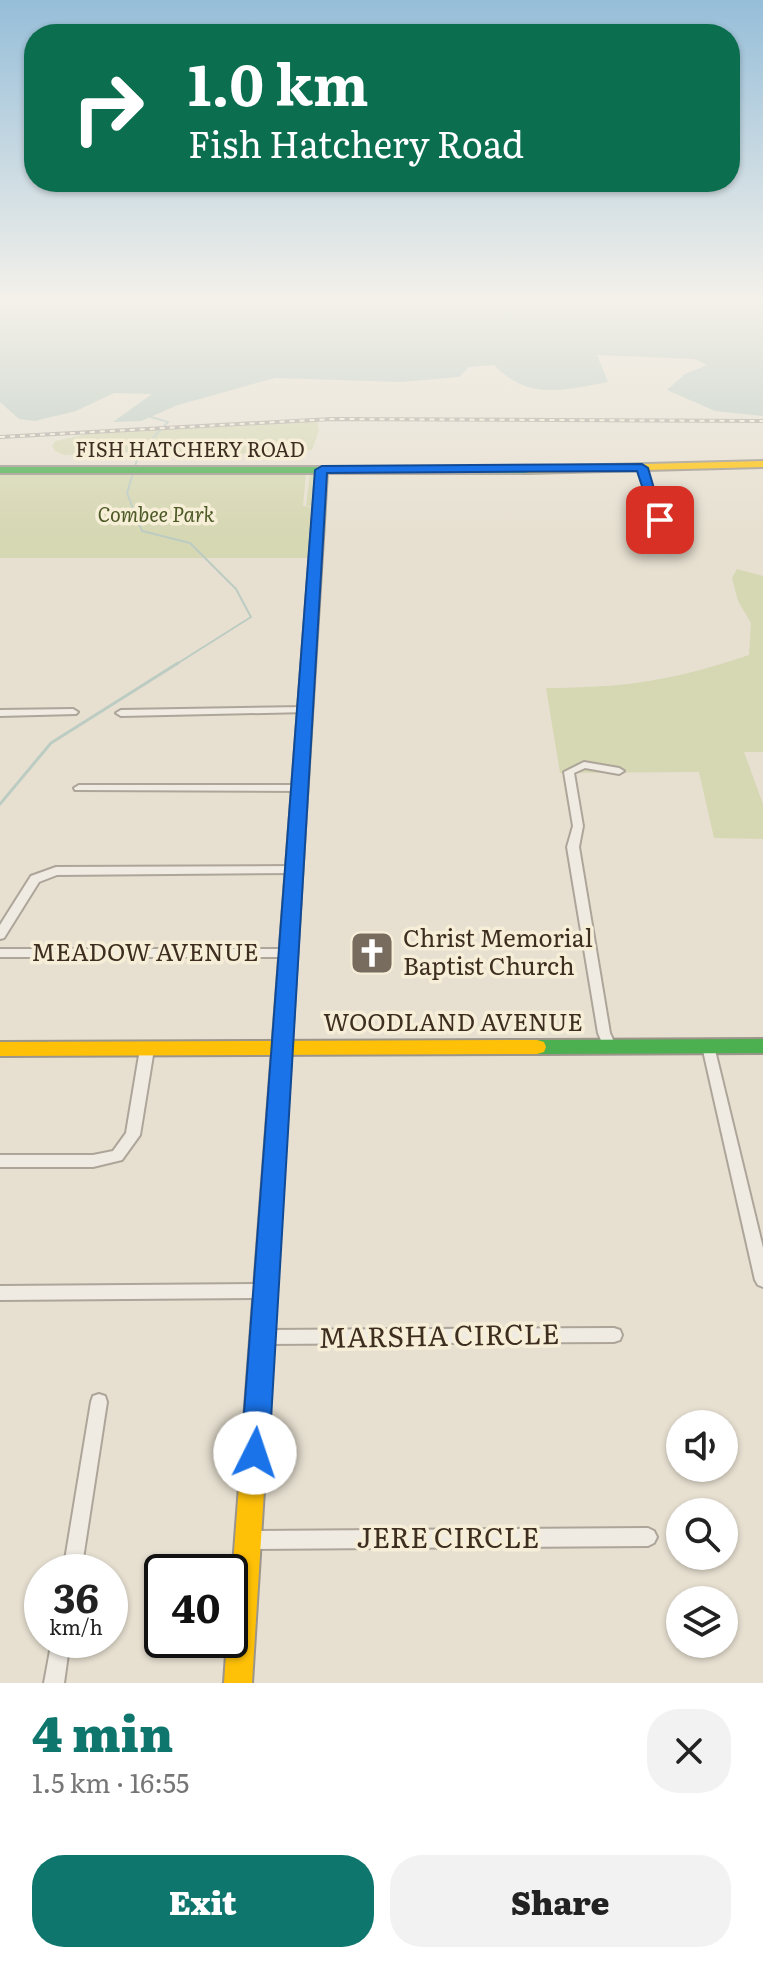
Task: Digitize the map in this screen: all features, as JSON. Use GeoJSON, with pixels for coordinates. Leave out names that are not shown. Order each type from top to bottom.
{"type":"FeatureCollection","features":[{"type":"Feature","properties":{"kind":"street","name":"FISH HATCHERY ROAD"},"geometry":{"type":"LineString","coordinates":[[0,470],[642,468],[763,464]]}},
{"type":"Feature","properties":{"kind":"street"},"geometry":{"type":"LineString","coordinates":[[642,468],[664,535]]}},
{"type":"Feature","properties":{"kind":"street"},"geometry":{"type":"LineString","coordinates":[[238,1683],[322,470]]}},
{"type":"Feature","properties":{"kind":"street"},"geometry":{"type":"LineString","coordinates":[[121,713],[305,710]]}},
{"type":"Feature","properties":{"kind":"street"},"geometry":{"type":"LineString","coordinates":[[0,713],[73,712]]}},
{"type":"Feature","properties":{"kind":"street"},"geometry":{"type":"LineString","coordinates":[[610,1046],[604,1033],[573,847],[578,826],[569,772],[584,765],[619,771]]}},
{"type":"Feature","properties":{"kind":"street"},"geometry":{"type":"LineString","coordinates":[[79,788],[300,788]]}},
{"type":"Feature","properties":{"kind":"street"},"geometry":{"type":"LineString","coordinates":[[0,935],[35,879],[46,873],[294,870]]}},
{"type":"Feature","properties":{"kind":"street","name":"MEADOW AVENUE"},"geometry":{"type":"LineString","coordinates":[[0,953],[290,953]]}},
{"type":"Feature","properties":{"kind":"street"},"geometry":{"type":"LineString","coordinates":[[708,1046],[763,1280]]}},
{"type":"Feature","properties":{"kind":"street","name":"WOODLAND AVENUE"},"geometry":{"type":"LineString","coordinates":[[0,1049],[763,1046]]}},
{"type":"Feature","properties":{"kind":"street"},"geometry":{"type":"LineString","coordinates":[[0,1161],[93,1161],[117,1156],[133,1135],[147,1049]]}},
{"type":"Feature","properties":{"kind":"street"},"geometry":{"type":"LineString","coordinates":[[0,1293],[267,1291]]}},
{"type":"Feature","properties":{"kind":"street","name":"MARSHA CIRCLE"},"geometry":{"type":"LineString","coordinates":[[264,1337],[614,1335]]}},
{"type":"Feature","properties":{"kind":"street"},"geometry":{"type":"LineString","coordinates":[[75,1554],[99,1402]]}},
{"type":"Feature","properties":{"kind":"street","name":"JERE CIRCLE"},"geometry":{"type":"LineString","coordinates":[[249,1540],[648,1537]]}},
{"type":"Feature","properties":{"kind":"street"},"geometry":{"type":"LineString","coordinates":[[54,1683],[58,1658]]}},
{"type":"Feature","properties":{"kind":"green space"},"geometry":{"type":"Polygon","coordinates":[[[317,421],[319,430],[312,450],[281,453],[196,455],[144,451],[64,455],[52,446],[55,441],[96,432],[317,421]]]}},
{"type":"Feature","properties":{"kind":"green space","name":"Combee Park"},"geometry":{"type":"Polygon","coordinates":[[[318,471],[314,506],[306,506],[310,473],[306,473],[303,506],[311,507],[308,558],[0,558],[0,472],[318,471]]]}},
{"type":"Feature","properties":{"kind":"green space"},"geometry":{"type":"Polygon","coordinates":[[[737,569],[763,576],[763,752],[744,752],[763,804],[763,839],[714,838],[699,772],[560,773],[546,688],[649,681],[697,671],[749,655],[751,623],[738,601],[732,578],[737,569]]]}},
{"type":"Feature","properties":{"kind":"shaded area"},"geometry":{"type":"Polygon","coordinates":[[[0,377],[459,377],[402,382],[275,378],[178,405],[141,421],[113,422],[152,394],[114,393],[76,411],[35,421],[19,419],[0,402],[0,377]]]}},
{"type":"Feature","properties":{"kind":"shaded area"},"geometry":{"type":"Polygon","coordinates":[[[508,377],[606,377],[608,382],[561,390],[520,384],[508,377]]]}},
{"type":"Feature","properties":{"kind":"shaded area"},"geometry":{"type":"Polygon","coordinates":[[[682,377],[763,377],[763,416],[715,411],[667,390],[682,377]]]}},
{"type":"Feature","properties":{"kind":"waterway"},"geometry":{"type":"LineString","coordinates":[[151,417],[168,422],[139,453],[127,493],[142,531],[190,543],[236,589],[251,617],[175,665]]}},
{"type":"Feature","properties":{"kind":"waterway"},"geometry":{"type":"LineString","coordinates":[[0,804],[51,743],[178,663]]}},
{"type":"Feature","properties":{"kind":"railway"},"geometry":{"type":"LineString","coordinates":[[0,437],[332,419],[763,421]]}},
{"type":"Feature","properties":{"kind":"traffic: fast"},"geometry":{"type":"LineString","coordinates":[[0,470],[528,470]]}},
{"type":"Feature","properties":{"kind":"traffic: fast"},"geometry":{"type":"LineString","coordinates":[[279,1090],[322,470]]}},
{"type":"Feature","properties":{"kind":"traffic: fast"},"geometry":{"type":"LineString","coordinates":[[537,1047],[763,1046]]}},
{"type":"Feature","properties":{"kind":"traffic: slow"},"geometry":{"type":"LineString","coordinates":[[528,470],[763,464]]}},
{"type":"Feature","properties":{"kind":"traffic: slow"},"geometry":{"type":"LineString","coordinates":[[0,1049],[537,1047]]}},
{"type":"Feature","properties":{"kind":"traffic: slow"},"geometry":{"type":"LineString","coordinates":[[238,1683],[279,1090]]}},
{"type":"Feature","properties":{"kind":"place","name":"Christ Memorial Baptist Church"},"geometry":{"type":"Point","coordinates":[372,953]}},
{"type":"Feature","properties":{"kind":"route"},"geometry":{"type":"LineString","coordinates":[[255,1453],[322,470],[642,468],[660,520]]}}]}
